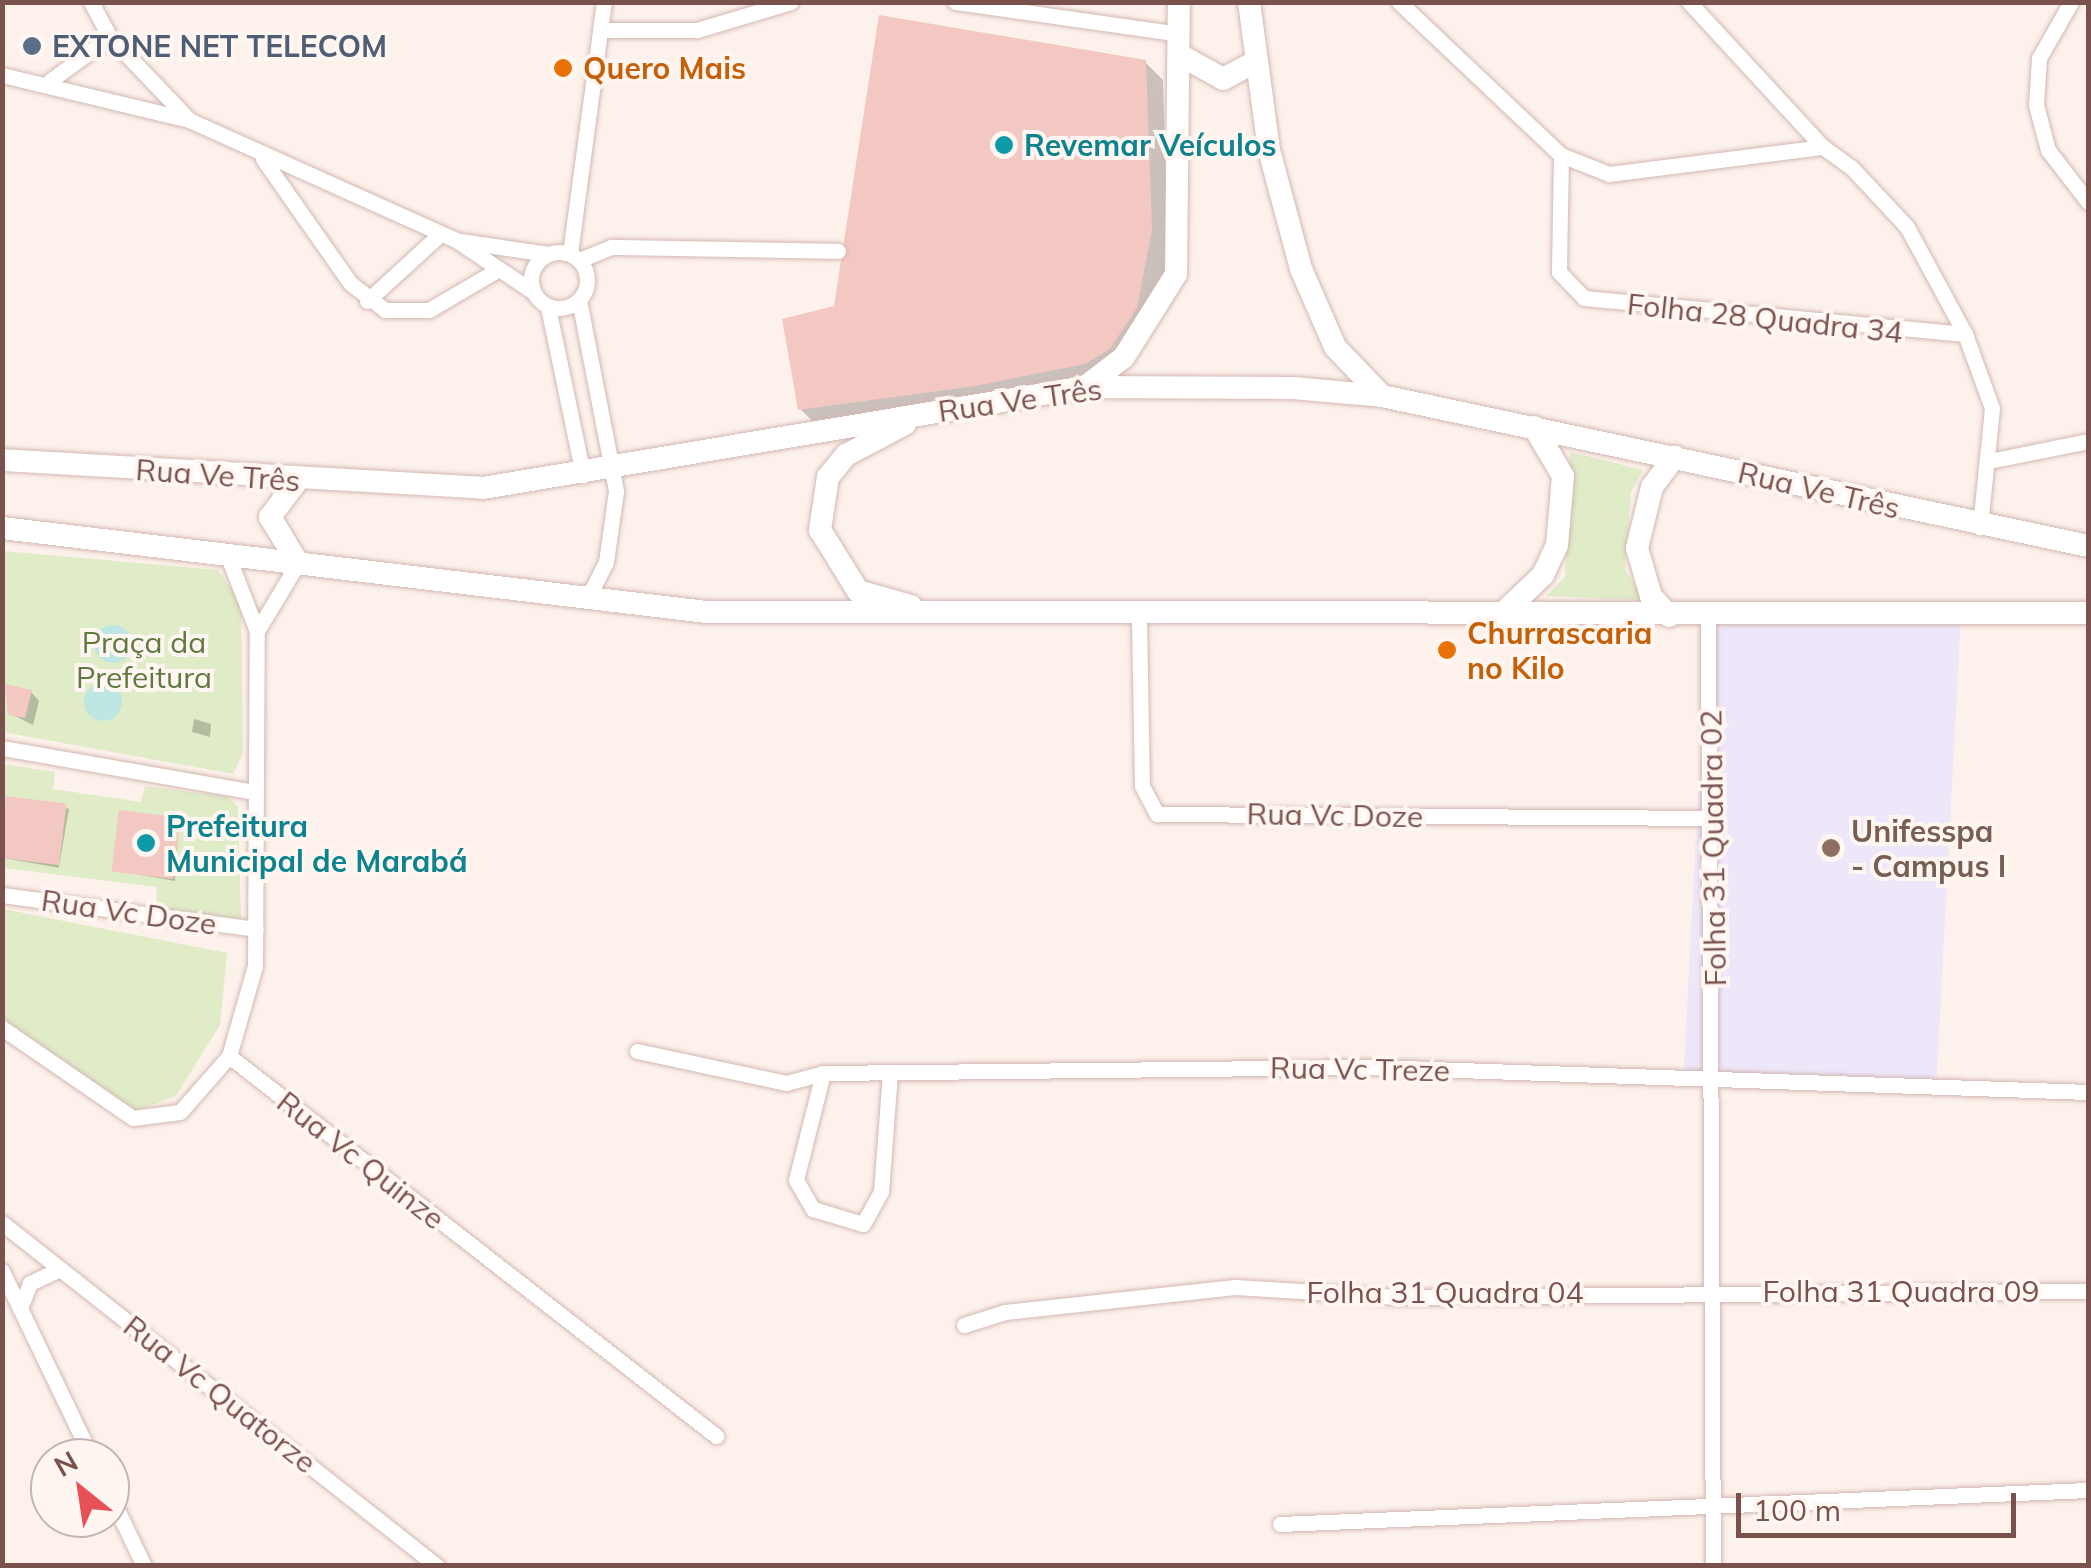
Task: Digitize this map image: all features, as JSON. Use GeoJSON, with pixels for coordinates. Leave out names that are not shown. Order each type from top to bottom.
{"type":"FeatureCollection","features":[{"type":"Feature","properties":{"kind":"main road"},"geometry":{"type":"LineString","coordinates":[[1085,387],[1124,356],[1176,274],[1182,45],[1179,2]]}},
{"type":"Feature","properties":{"kind":"main road"},"geometry":{"type":"LineString","coordinates":[[1249,2],[1269,150],[1315,308],[1334,347],[1382,396]]}},
{"type":"Feature","properties":{"kind":"main road"},"geometry":{"type":"LineString","coordinates":[[1182,45],[1223,79],[1256,61]]}},
{"type":"Feature","properties":{"kind":"main road","name":"Rua Ve Três"},"geometry":{"type":"LineString","coordinates":[[2,460],[296,481],[483,488],[583,475],[615,466],[1085,387],[1382,396],[2088,546]]}},
{"type":"Feature","properties":{"kind":"main road"},"geometry":{"type":"LineString","coordinates":[[926,413],[846,455],[820,495],[820,530],[858,591],[943,614]]}},
{"type":"Feature","properties":{"kind":"main road"},"geometry":{"type":"LineString","coordinates":[[1499,617],[1543,576],[1557,545],[1563,476],[1534,427]]}},
{"type":"Feature","properties":{"kind":"main road"},"geometry":{"type":"LineString","coordinates":[[1669,616],[1650,596],[1637,548],[1639,516],[1675,458]]}},
{"type":"Feature","properties":{"kind":"main road"},"geometry":{"type":"LineString","coordinates":[[296,481],[270,518],[298,563]]}},
{"type":"Feature","properties":{"kind":"main road"},"geometry":{"type":"LineString","coordinates":[[2,528],[706,612],[1139,619],[2088,614]]}},
{"type":"Feature","properties":{"kind":"street"},"geometry":{"type":"LineString","coordinates":[[91,2],[110,37],[189,120]]}},
{"type":"Feature","properties":{"kind":"street"},"geometry":{"type":"LineString","coordinates":[[587,599],[614,526],[615,466],[580,300],[588,280],[574,257],[604,2]]}},
{"type":"Feature","properties":{"kind":"street"},"geometry":{"type":"LineString","coordinates":[[602,30],[697,30],[791,2]]}},
{"type":"Feature","properties":{"kind":"street"},"geometry":{"type":"LineString","coordinates":[[955,2],[1182,45]]}},
{"type":"Feature","properties":{"kind":"street"},"geometry":{"type":"LineString","coordinates":[[1399,2],[1561,155],[1627,174],[1823,148]]}},
{"type":"Feature","properties":{"kind":"street"},"geometry":{"type":"LineString","coordinates":[[1689,2],[1823,148],[1907,227],[1965,334],[1992,408],[1980,526]]}},
{"type":"Feature","properties":{"kind":"street"},"geometry":{"type":"LineString","coordinates":[[2070,2],[2039,58],[2036,105],[2048,150],[2088,202]]}},
{"type":"Feature","properties":{"kind":"street"},"geometry":{"type":"LineString","coordinates":[[51,80],[110,37]]}},
{"type":"Feature","properties":{"kind":"street"},"geometry":{"type":"LineString","coordinates":[[2,75],[51,80],[189,120],[263,159],[456,240],[574,257],[611,248],[838,250]]}},
{"type":"Feature","properties":{"kind":"street","name":"Folha 28 Quadra 34"},"geometry":{"type":"LineString","coordinates":[[1561,155],[1559,272],[1568,289],[1742,318],[1965,334]]}},
{"type":"Feature","properties":{"kind":"street"},"geometry":{"type":"LineString","coordinates":[[263,159],[368,301],[385,310],[429,310],[499,269]]}},
{"type":"Feature","properties":{"kind":"street"},"geometry":{"type":"LineString","coordinates":[[368,301],[440,234]]}},
{"type":"Feature","properties":{"kind":"street"},"geometry":{"type":"LineString","coordinates":[[456,240],[548,307],[583,475]]}},
{"type":"Feature","properties":{"kind":"street"},"geometry":{"type":"LineString","coordinates":[[532,292],[532,269],[548,254]]}},
{"type":"Feature","properties":{"kind":"street"},"geometry":{"type":"LineString","coordinates":[[548,307],[580,300]]}},
{"type":"Feature","properties":{"kind":"street"},"geometry":{"type":"LineString","coordinates":[[1989,461],[2088,440]]}},
{"type":"Feature","properties":{"kind":"street"},"geometry":{"type":"LineString","coordinates":[[2,1028],[122,1112],[149,1120],[196,1101],[228,1056],[246,1015],[256,929],[249,791],[256,631],[226,554]]}},
{"type":"Feature","properties":{"kind":"street"},"geometry":{"type":"LineString","coordinates":[[256,631],[298,563]]}},
{"type":"Feature","properties":{"kind":"street","name":"Folha 31 Quadra 02"},"geometry":{"type":"LineString","coordinates":[[1708,616],[1716,1080],[1713,1290]]}},
{"type":"Feature","properties":{"kind":"street","name":"Rua Vc Doze"},"geometry":{"type":"LineString","coordinates":[[1139,619],[1142,786],[1157,814],[1713,818]]}},
{"type":"Feature","properties":{"kind":"street"},"geometry":{"type":"LineString","coordinates":[[2,748],[249,791]]}},
{"type":"Feature","properties":{"kind":"street","name":"Rua Vc Doze"},"geometry":{"type":"LineString","coordinates":[[2,895],[256,929]]}},
{"type":"Feature","properties":{"kind":"street","name":"Rua Vc Treze"},"geometry":{"type":"LineString","coordinates":[[637,1051],[786,1083],[824,1073],[1373,1067],[2088,1092]]}},
{"type":"Feature","properties":{"kind":"street","name":"Rua Vc Quinze"},"geometry":{"type":"LineString","coordinates":[[228,1056],[716,1436]]}},
{"type":"Feature","properties":{"kind":"street"},"geometry":{"type":"LineString","coordinates":[[824,1073],[796,1180],[813,1209],[862,1224],[880,1192],[890,1072]]}},
{"type":"Feature","properties":{"kind":"street","name":"Rua Vc Quatorze"},"geometry":{"type":"LineString","coordinates":[[2,1224],[437,1566]]}},
{"type":"Feature","properties":{"kind":"street"},"geometry":{"type":"LineString","coordinates":[[20,1308],[30,1283],[58,1270]]}},
{"type":"Feature","properties":{"kind":"street"},"geometry":{"type":"LineString","coordinates":[[2,1271],[82,1438]]}},
{"type":"Feature","properties":{"kind":"street","name":"Folha 31 Quadra 04"},"geometry":{"type":"LineString","coordinates":[[964,1325],[1005,1312],[1234,1288],[1398,1297],[1713,1290]]}},
{"type":"Feature","properties":{"kind":"street"},"geometry":{"type":"LineString","coordinates":[[1713,1290],[1713,1566]]}},
{"type":"Feature","properties":{"kind":"street","name":"Folha 31 Quadra 09"},"geometry":{"type":"LineString","coordinates":[[1713,1290],[2088,1291]]}},
{"type":"Feature","properties":{"kind":"street"},"geometry":{"type":"LineString","coordinates":[[1280,1524],[2088,1490]]}},
{"type":"Feature","properties":{"kind":"street"},"geometry":{"type":"LineString","coordinates":[[130,1537],[144,1566]]}},
{"type":"Feature","properties":{"kind":"shaded area","name":"Unifesspa - Campus I"},"geometry":{"type":"Polygon","coordinates":[[[1708,601],[1961,614],[1936,1088],[1683,1075],[1708,601]]]}},
{"type":"Feature","properties":{"kind":"green space"},"geometry":{"type":"Polygon","coordinates":[[[1570,452],[1643,470],[1631,492],[1625,570],[1644,600],[1546,596],[1565,577],[1570,452]]]}},
{"type":"Feature","properties":{"kind":"green space","name":"Praça da Prefeitura"},"geometry":{"type":"Polygon","coordinates":[[[3,551],[218,570],[241,603],[243,753],[233,774],[3,732],[3,551]]]}},
{"type":"Feature","properties":{"kind":"green space"},"geometry":{"type":"Polygon","coordinates":[[[3,764],[55,772],[53,789],[141,802],[145,786],[229,797],[238,807],[241,918],[156,911],[157,887],[3,868],[3,764]]]}},
{"type":"Feature","properties":{"kind":"green space"},"geometry":{"type":"Polygon","coordinates":[[[3,909],[227,953],[220,1025],[176,1096],[132,1112],[3,1018],[3,909]]]}},
{"type":"Feature","properties":{"kind":"water"},"geometry":{"type":"Polygon","coordinates":[[[113,625],[126,631],[132,644],[126,657],[113,663],[100,657],[94,644],[100,631],[113,625]]]}},
{"type":"Feature","properties":{"kind":"water"},"geometry":{"type":"Polygon","coordinates":[[[103,683],[116,689],[122,702],[116,715],[103,721],[90,715],[84,702],[90,689],[103,683]]]}},
{"type":"Feature","properties":{"kind":"building","name":"Revemar Veículos"},"geometry":{"type":"Polygon","coordinates":[[[879,15],[1146,60],[1152,230],[1137,308],[1110,349],[1085,364],[975,386],[798,410],[782,319],[834,306],[879,15]]]}},
{"type":"Feature","properties":{"kind":"building"},"geometry":{"type":"Polygon","coordinates":[[[5,684],[32,690],[25,718],[8,715],[5,684]]]}},
{"type":"Feature","properties":{"kind":"building"},"geometry":{"type":"Polygon","coordinates":[[[6,796],[67,803],[59,865],[2,858],[6,796]]]}},
{"type":"Feature","properties":{"kind":"building"},"geometry":{"type":"Polygon","coordinates":[[[119,810],[181,818],[173,879],[111,872],[119,810]]]}},
{"type":"Feature","properties":{"kind":"place","name":"EXTONE NET TELECOM"},"geometry":{"type":"Point","coordinates":[32,46]}},
{"type":"Feature","properties":{"kind":"place","name":"Quero Mais"},"geometry":{"type":"Point","coordinates":[563,68]}},
{"type":"Feature","properties":{"kind":"place","name":"Revemar Veículos"},"geometry":{"type":"Point","coordinates":[1004,145]}},
{"type":"Feature","properties":{"kind":"place","name":"Churrascaria no Kilo"},"geometry":{"type":"Point","coordinates":[1447,650]}},
{"type":"Feature","properties":{"kind":"place","name":"Prefeitura Municipal de Marabá"},"geometry":{"type":"Point","coordinates":[146,843]}},
{"type":"Feature","properties":{"kind":"place","name":"Unifesspa - Campus I"},"geometry":{"type":"Point","coordinates":[1831,848]}}]}
